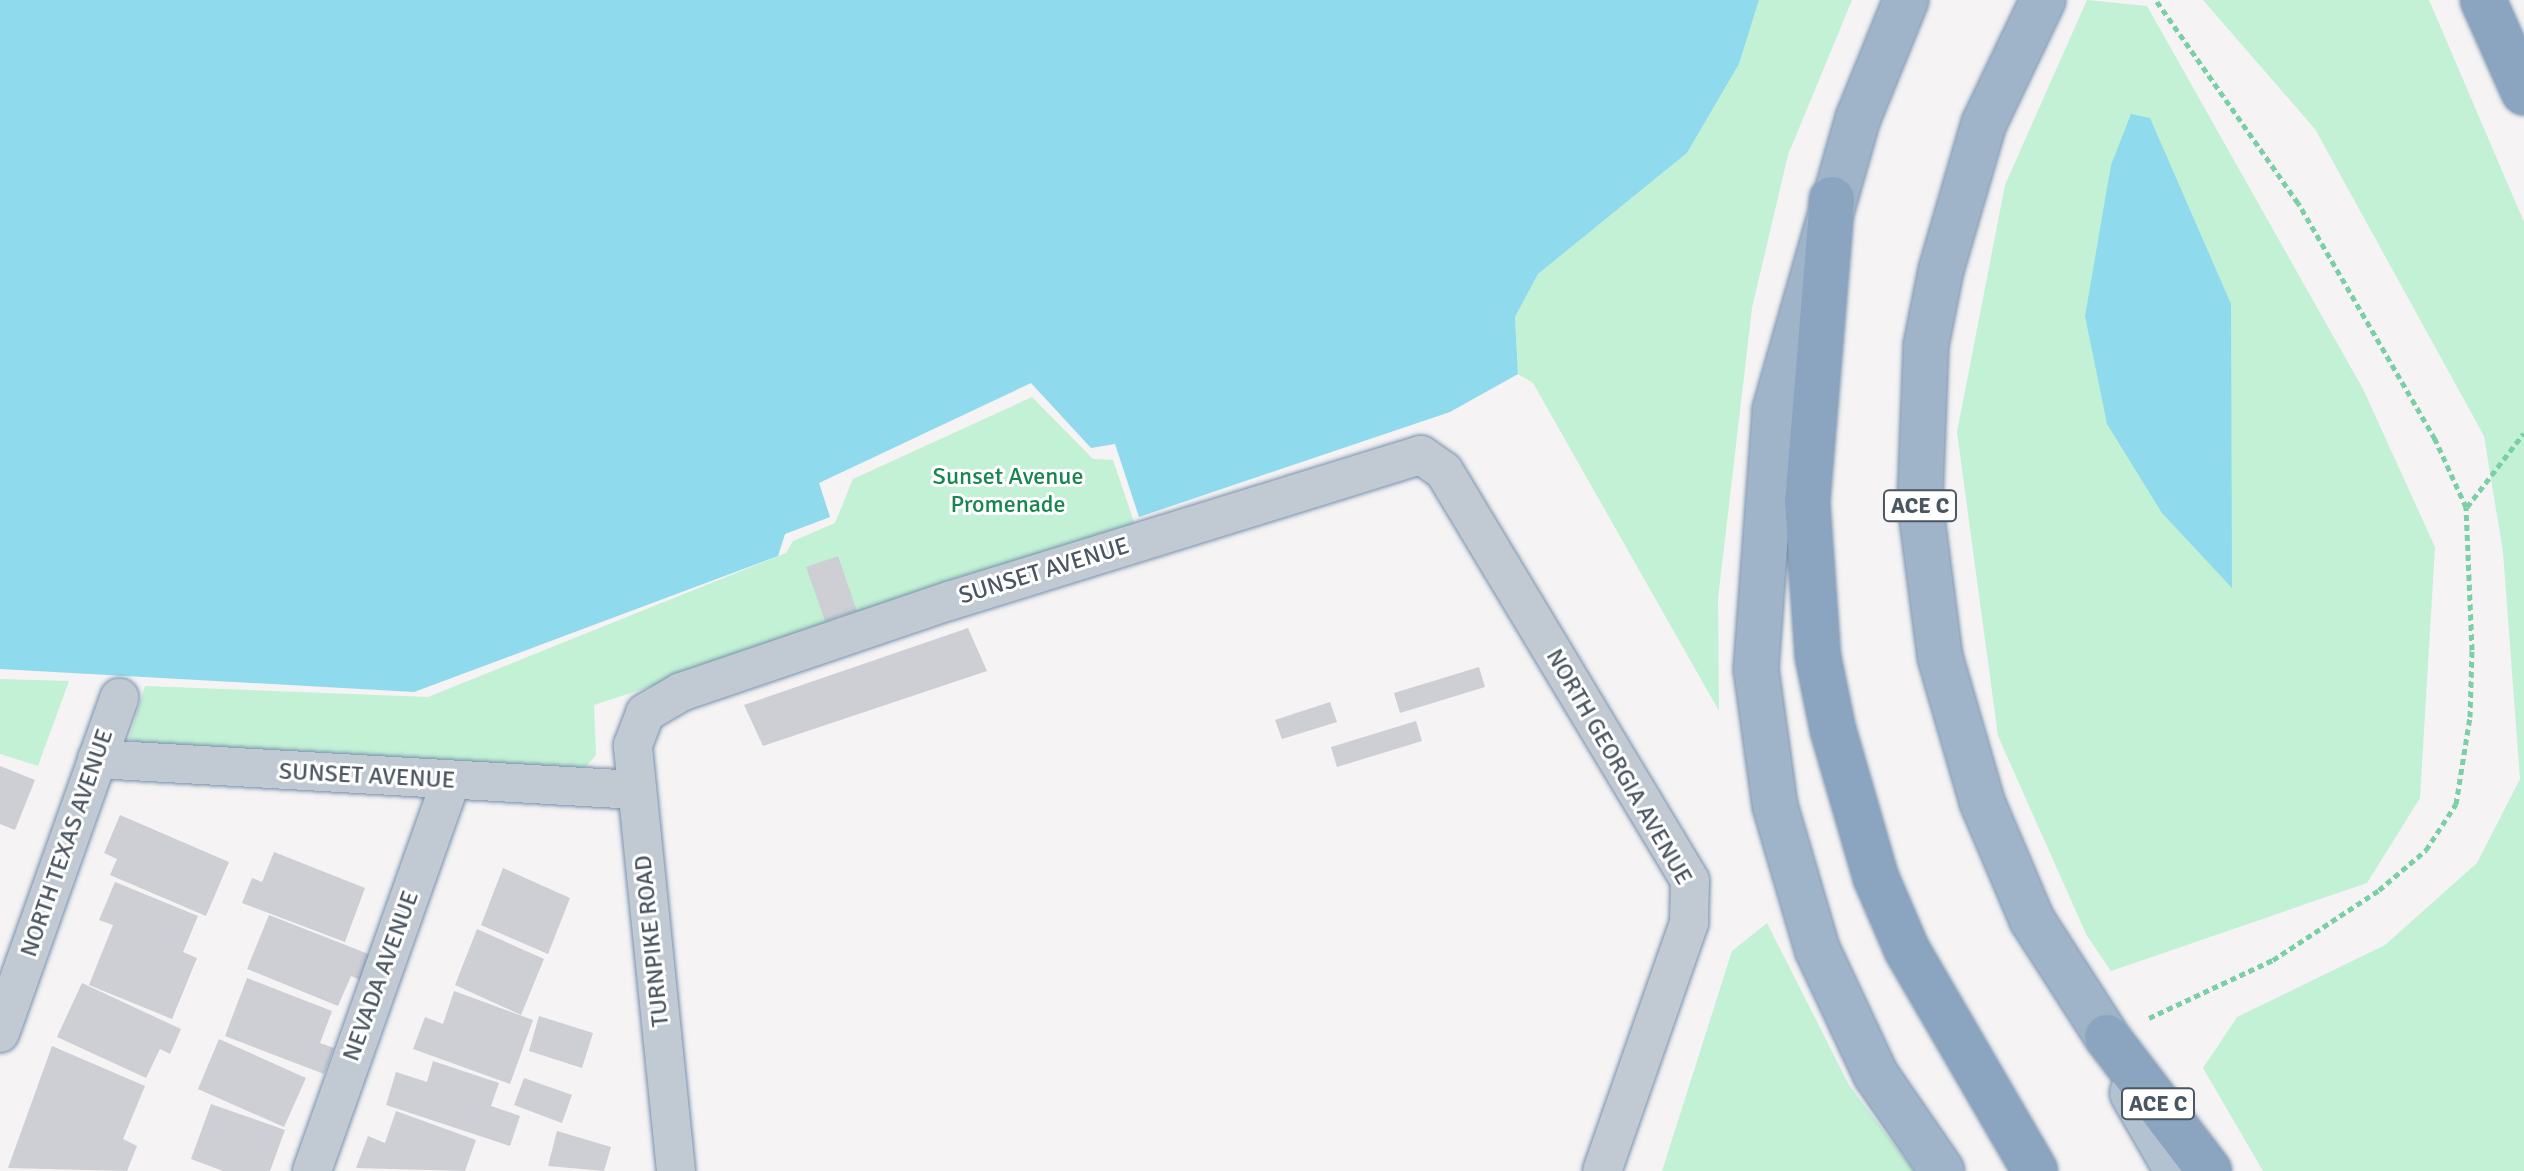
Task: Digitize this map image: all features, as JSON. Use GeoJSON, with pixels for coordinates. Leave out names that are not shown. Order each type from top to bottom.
{"type":"FeatureCollection","features":[{"type":"Feature","properties":{"kind":"highway"},"geometry":{"type":"LineString","coordinates":[[1906,0],[1832,199],[1775,410],[1758,581],[1759,712],[1786,854],[1829,978],[1876,1075],[1942,1171]]}},
{"type":"Feature","properties":{"kind":"highway","name":"ACE C"},"geometry":{"type":"LineString","coordinates":[[2043,0],[1984,123],[1941,270],[1926,345],[1920,503],[1940,657],[1963,745],[2032,920],[2081,1003],[2209,1171]]}},
{"type":"Feature","properties":{"kind":"highway"},"geometry":{"type":"LineString","coordinates":[[2483,0],[2524,92]]}},
{"type":"Feature","properties":{"kind":"highway"},"geometry":{"type":"LineString","coordinates":[[1832,199],[1807,501],[1818,657],[1833,730],[1876,878],[1907,950],[2035,1171]]}},
{"type":"Feature","properties":{"kind":"main road"},"geometry":{"type":"LineString","coordinates":[[2081,1003],[2177,1171]]}},
{"type":"Feature","properties":{"kind":"street","name":"SUNSET AVENUE"},"geometry":{"type":"LineString","coordinates":[[645,713],[696,687],[1396,458],[1421,455],[1444,471]]}},
{"type":"Feature","properties":{"kind":"street","name":"NORTH GEORGIA AVENUE"},"geometry":{"type":"LineString","coordinates":[[1444,471],[1690,881],[1689,923],[1602,1171]]}},
{"type":"Feature","properties":{"kind":"street","name":"NORTH TEXAS AVENUE"},"geometry":{"type":"LineString","coordinates":[[0,1033],[119,698]]}},
{"type":"Feature","properties":{"kind":"street","name":"TURNPIKE ROAD"},"geometry":{"type":"LineString","coordinates":[[645,713],[633,745],[676,1171]]}},
{"type":"Feature","properties":{"kind":"street","name":"SUNSET AVENUE"},"geometry":{"type":"LineString","coordinates":[[97,759],[637,790]]}},
{"type":"Feature","properties":{"kind":"street","name":"NEVADA AVENUE"},"geometry":{"type":"LineString","coordinates":[[312,1171],[451,781]]}},
{"type":"Feature","properties":{"kind":"path"},"geometry":{"type":"LineString","coordinates":[[2107,1037],[2273,960],[2379,890],[2426,850],[2456,804],[2470,717],[2466,507],[2435,439],[2298,203],[2156,0]]}},
{"type":"Feature","properties":{"kind":"path"},"geometry":{"type":"LineString","coordinates":[[2466,507],[2524,433]]}},
{"type":"Feature","properties":{"kind":"green space"},"geometry":{"type":"Polygon","coordinates":[[[1759,0],[1852,0],[1788,155],[1752,308],[1718,599],[1719,711],[1533,383],[1518,374],[1515,317],[1538,274],[1687,153],[1739,64],[1759,0]]]}},
{"type":"Feature","properties":{"kind":"green space"},"geometry":{"type":"Polygon","coordinates":[[[2087,0],[2147,6],[2363,389],[2435,547],[2420,798],[2367,883],[2111,971],[2087,936],[1998,736],[1957,432],[2005,185],[2087,0]]]}},
{"type":"Feature","properties":{"kind":"green space"},"geometry":{"type":"Polygon","coordinates":[[[2203,0],[2429,0],[2524,222],[2524,1171],[2263,1171],[2203,1068],[2237,1017],[2385,945],[2477,863],[2520,779],[2503,552],[2484,436],[2315,129],[2203,0]]]}},
{"type":"Feature","properties":{"kind":"green space","name":"Sunset Avenue Promenade"},"geometry":{"type":"Polygon","coordinates":[[[1032,397],[1093,459],[1113,460],[1136,528],[594,705],[596,755],[582,771],[157,749],[129,739],[145,686],[428,697],[786,553],[793,541],[835,523],[853,479],[1032,397]]]}},
{"type":"Feature","properties":{"kind":"green space"},"geometry":{"type":"Polygon","coordinates":[[[0,679],[69,681],[38,766],[0,754],[0,679]]]}},
{"type":"Feature","properties":{"kind":"green space"},"geometry":{"type":"Polygon","coordinates":[[[1767,923],[1849,1085],[1914,1171],[1662,1171],[1732,951],[1767,923]]]}},
{"type":"Feature","properties":{"kind":"water"},"geometry":{"type":"Polygon","coordinates":[[[0,0],[1759,0],[1739,64],[1687,153],[1538,274],[1515,317],[1518,374],[1450,412],[1139,517],[1115,444],[1091,448],[1031,383],[819,483],[830,517],[785,534],[778,556],[414,692],[0,669],[0,0]]]}},
{"type":"Feature","properties":{"kind":"water"},"geometry":{"type":"Polygon","coordinates":[[[2131,114],[2150,118],[2231,304],[2232,588],[2162,513],[2107,424],[2085,316],[2111,165],[2131,114]]]}},
{"type":"Feature","properties":{"kind":"building"},"geometry":{"type":"Polygon","coordinates":[[[838,556],[857,611],[825,621],[806,567],[838,556]]]}},
{"type":"Feature","properties":{"kind":"building"},"geometry":{"type":"Polygon","coordinates":[[[968,628],[987,671],[763,746],[744,705],[968,628]]]}},
{"type":"Feature","properties":{"kind":"building"},"geometry":{"type":"Polygon","coordinates":[[[1479,667],[1485,687],[1400,713],[1394,693],[1479,667]]]}},
{"type":"Feature","properties":{"kind":"building"},"geometry":{"type":"Polygon","coordinates":[[[1330,702],[1337,722],[1282,739],[1275,720],[1330,702]]]}},
{"type":"Feature","properties":{"kind":"building"},"geometry":{"type":"Polygon","coordinates":[[[1416,721],[1422,741],[1337,767],[1331,747],[1416,721]]]}},
{"type":"Feature","properties":{"kind":"building"},"geometry":{"type":"Polygon","coordinates":[[[0,766],[35,780],[15,830],[0,824],[0,766]]]}},
{"type":"Feature","properties":{"kind":"building"},"geometry":{"type":"Polygon","coordinates":[[[120,815],[229,862],[206,916],[110,875],[117,859],[104,853],[120,815]]]}},
{"type":"Feature","properties":{"kind":"building"},"geometry":{"type":"Polygon","coordinates":[[[274,852],[365,888],[345,942],[242,903],[252,878],[262,882],[274,852]]]}},
{"type":"Feature","properties":{"kind":"building"},"geometry":{"type":"Polygon","coordinates":[[[503,868],[570,898],[548,954],[481,925],[503,868]]]}},
{"type":"Feature","properties":{"kind":"building"},"geometry":{"type":"Polygon","coordinates":[[[115,882],[198,916],[183,952],[197,958],[172,1019],[89,985],[113,925],[99,920],[115,882]]]}},
{"type":"Feature","properties":{"kind":"building"},"geometry":{"type":"Polygon","coordinates":[[[269,915],[371,955],[360,980],[351,976],[338,1006],[247,969],[269,915]]]}},
{"type":"Feature","properties":{"kind":"building"},"geometry":{"type":"Polygon","coordinates":[[[477,929],[544,959],[521,1015],[455,985],[477,929]]]}},
{"type":"Feature","properties":{"kind":"building"},"geometry":{"type":"Polygon","coordinates":[[[247,978],[332,1011],[320,1043],[334,1048],[324,1074],[225,1036],[247,978]]]}},
{"type":"Feature","properties":{"kind":"building"},"geometry":{"type":"Polygon","coordinates":[[[82,983],[181,1029],[170,1054],[160,1049],[146,1078],[57,1037],[82,983]]]}},
{"type":"Feature","properties":{"kind":"building"},"geometry":{"type":"Polygon","coordinates":[[[454,991],[533,1020],[510,1084],[413,1049],[425,1017],[443,1024],[454,991]]]}},
{"type":"Feature","properties":{"kind":"building"},"geometry":{"type":"Polygon","coordinates":[[[539,1016],[593,1033],[582,1068],[529,1051],[539,1016]]]}},
{"type":"Feature","properties":{"kind":"building"},"geometry":{"type":"Polygon","coordinates":[[[219,1039],[306,1078],[284,1127],[198,1089],[219,1039]]]}},
{"type":"Feature","properties":{"kind":"building"},"geometry":{"type":"Polygon","coordinates":[[[52,1046],[145,1086],[123,1139],[137,1146],[127,1171],[8,1168],[52,1046]]]}},
{"type":"Feature","properties":{"kind":"building"},"geometry":{"type":"Polygon","coordinates":[[[433,1061],[499,1083],[491,1106],[520,1116],[510,1146],[386,1105],[396,1072],[427,1082],[433,1061]]]}},
{"type":"Feature","properties":{"kind":"building"},"geometry":{"type":"Polygon","coordinates":[[[524,1078],[572,1095],[562,1123],[514,1105],[524,1078]]]}},
{"type":"Feature","properties":{"kind":"building"},"geometry":{"type":"Polygon","coordinates":[[[211,1104],[285,1130],[270,1171],[223,1171],[191,1159],[211,1104]]]}},
{"type":"Feature","properties":{"kind":"building"},"geometry":{"type":"Polygon","coordinates":[[[396,1111],[476,1140],[465,1171],[356,1168],[368,1136],[385,1143],[396,1111]]]}},
{"type":"Feature","properties":{"kind":"building"},"geometry":{"type":"Polygon","coordinates":[[[557,1131],[611,1147],[604,1171],[548,1166],[557,1131]]]}}]}
